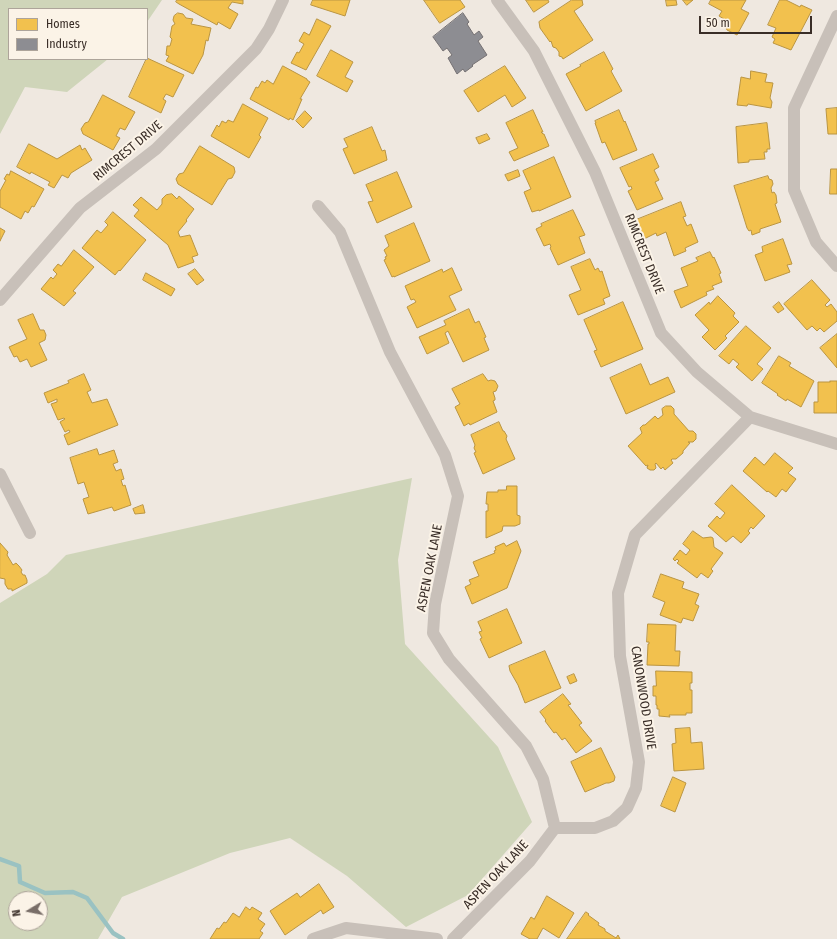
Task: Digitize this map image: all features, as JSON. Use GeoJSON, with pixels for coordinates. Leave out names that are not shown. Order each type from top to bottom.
{"type":"FeatureCollection","features":[{"type":"Feature","properties":{"kind":"street","name":"RIMCREST DRIVE"},"geometry":{"type":"LineString","coordinates":[[0,300],[80,208],[156,149],[256,50],[269,29],[283,0]]}},
{"type":"Feature","properties":{"kind":"street","name":"RIMCREST DRIVE"},"geometry":{"type":"LineString","coordinates":[[497,0],[534,52],[595,172],[661,333],[697,372],[750,417],[837,444]]}},
{"type":"Feature","properties":{"kind":"street"},"geometry":{"type":"LineString","coordinates":[[837,16],[794,108],[794,190],[816,242],[837,266]]}},
{"type":"Feature","properties":{"kind":"street","name":"ASPEN OAK LANE"},"geometry":{"type":"LineString","coordinates":[[318,206],[340,232],[390,352],[445,454],[458,496],[435,604],[434,633],[449,659],[526,746],[543,779],[555,828],[530,862],[453,939]]}},
{"type":"Feature","properties":{"kind":"street","name":"CANONWOOD DRIVE"},"geometry":{"type":"LineString","coordinates":[[555,828],[595,828],[613,821],[627,808],[636,788],[639,762],[620,656],[618,593],[635,536],[750,417]]}},
{"type":"Feature","properties":{"kind":"street"},"geometry":{"type":"LineString","coordinates":[[0,474],[30,533]]}},
{"type":"Feature","properties":{"kind":"street"},"geometry":{"type":"LineString","coordinates":[[313,939],[346,928],[437,939]]}},
{"type":"Feature","properties":{"kind":"green space"},"geometry":{"type":"Polygon","coordinates":[[[0,0],[162,0],[148,21],[148,8],[8,8],[8,60],[107,60],[67,92],[25,87],[0,134],[0,0]]]}},
{"type":"Feature","properties":{"kind":"green space"},"geometry":{"type":"Polygon","coordinates":[[[412,478],[398,560],[405,644],[498,747],[532,822],[468,895],[406,927],[347,876],[290,838],[230,853],[122,897],[98,939],[0,939],[0,603],[47,574],[66,555],[412,478]]]}},
{"type":"Feature","properties":{"kind":"building: Homes"},"geometry":{"type":"Polygon","coordinates":[[[177,0],[243,0],[243,4],[232,2],[228,8],[238,14],[230,29],[218,22],[217,25],[179,4],[176,2],[177,0]]]}},
{"type":"Feature","properties":{"kind":"building: Homes"},"geometry":{"type":"Polygon","coordinates":[[[313,0],[350,0],[345,16],[311,5],[313,0]]]}},
{"type":"Feature","properties":{"kind":"building: Homes"},"geometry":{"type":"Polygon","coordinates":[[[424,0],[460,0],[465,7],[440,23],[424,0]]]}},
{"type":"Feature","properties":{"kind":"building: Homes"},"geometry":{"type":"Polygon","coordinates":[[[526,0],[548,0],[549,2],[534,12],[526,0]]]}},
{"type":"Feature","properties":{"kind":"building: Homes"},"geometry":{"type":"Polygon","coordinates":[[[572,0],[582,0],[583,5],[574,11],[593,40],[563,59],[559,56],[559,52],[553,47],[551,41],[550,42],[540,28],[539,22],[572,0]]]}},
{"type":"Feature","properties":{"kind":"building: Homes"},"geometry":{"type":"Polygon","coordinates":[[[666,0],[676,0],[677,5],[667,6],[666,0]]]}},
{"type":"Feature","properties":{"kind":"building: Homes"},"geometry":{"type":"Polygon","coordinates":[[[683,0],[693,0],[687,5],[683,0]]]}},
{"type":"Feature","properties":{"kind":"building: Homes"},"geometry":{"type":"Polygon","coordinates":[[[711,0],[746,0],[741,9],[749,13],[737,35],[727,30],[724,19],[719,16],[722,11],[709,4],[711,0]]]}},
{"type":"Feature","properties":{"kind":"building: Homes"},"geometry":{"type":"Polygon","coordinates":[[[780,0],[786,0],[800,7],[801,5],[812,10],[791,50],[773,43],[775,39],[772,37],[776,28],[768,25],[780,0]]]}},
{"type":"Feature","properties":{"kind":"building: Homes"},"geometry":{"type":"Polygon","coordinates":[[[178,13],[183,14],[186,18],[193,19],[191,24],[211,28],[208,41],[206,40],[203,55],[193,74],[166,61],[169,56],[166,55],[167,46],[170,46],[172,39],[170,37],[172,26],[175,24],[173,20],[174,16],[178,13]]]}},
{"type":"Feature","properties":{"kind":"building: Homes"},"geometry":{"type":"Polygon","coordinates":[[[317,19],[331,26],[306,70],[291,63],[297,52],[299,53],[304,44],[299,41],[304,32],[309,35],[317,19]]]}},
{"type":"Feature","properties":{"kind":"building: Homes"},"geometry":{"type":"Polygon","coordinates":[[[331,50],[353,62],[345,77],[353,81],[347,92],[317,76],[331,50]]]}},
{"type":"Feature","properties":{"kind":"building: Homes"},"geometry":{"type":"Polygon","coordinates":[[[604,52],[613,69],[611,71],[622,91],[586,111],[566,74],[604,52]]]}},
{"type":"Feature","properties":{"kind":"building: Homes"},"geometry":{"type":"Polygon","coordinates":[[[148,58],[184,75],[173,97],[166,94],[163,99],[166,101],[161,113],[129,97],[148,58]]]}},
{"type":"Feature","properties":{"kind":"building: Homes"},"geometry":{"type":"Polygon","coordinates":[[[283,66],[310,82],[300,99],[302,99],[293,120],[290,118],[289,120],[250,99],[256,87],[258,88],[262,81],[265,83],[267,80],[273,84],[283,66]]]}},
{"type":"Feature","properties":{"kind":"building: Homes"},"geometry":{"type":"Polygon","coordinates":[[[505,66],[526,98],[512,107],[505,95],[478,112],[464,91],[505,66]]]}},
{"type":"Feature","properties":{"kind":"building: Homes"},"geometry":{"type":"Polygon","coordinates":[[[751,71],[767,74],[765,82],[773,83],[770,98],[772,102],[771,108],[748,104],[747,106],[737,105],[741,77],[750,79],[751,71]]]}},
{"type":"Feature","properties":{"kind":"building: Homes"},"geometry":{"type":"Polygon","coordinates":[[[103,95],[135,112],[125,130],[120,128],[116,136],[120,138],[113,150],[83,134],[81,129],[85,123],[88,122],[103,95]]]}},
{"type":"Feature","properties":{"kind":"building: Homes"},"geometry":{"type":"Polygon","coordinates":[[[243,104],[268,118],[259,135],[261,137],[249,158],[211,136],[217,125],[219,127],[222,121],[226,123],[228,120],[233,122],[243,104]]]}},
{"type":"Feature","properties":{"kind":"building: Homes"},"geometry":{"type":"Polygon","coordinates":[[[837,108],[837,134],[828,134],[826,109],[837,108]]]}},
{"type":"Feature","properties":{"kind":"building: Homes"},"geometry":{"type":"Polygon","coordinates":[[[533,110],[543,132],[541,132],[544,134],[549,146],[514,161],[509,152],[518,148],[506,123],[533,110]]]}},
{"type":"Feature","properties":{"kind":"building: Homes"},"geometry":{"type":"Polygon","coordinates":[[[619,110],[637,150],[613,160],[605,142],[602,143],[595,121],[619,110]]]}},
{"type":"Feature","properties":{"kind":"building: Homes"},"geometry":{"type":"Polygon","coordinates":[[[305,111],[312,118],[303,128],[296,121],[305,111]]]}},
{"type":"Feature","properties":{"kind":"building: Homes"},"geometry":{"type":"Polygon","coordinates":[[[767,123],[770,149],[767,149],[767,152],[764,152],[765,159],[749,160],[749,162],[738,163],[736,127],[767,123]]]}},
{"type":"Feature","properties":{"kind":"building: Homes"},"geometry":{"type":"Polygon","coordinates":[[[372,127],[382,151],[385,150],[387,160],[354,174],[343,149],[348,147],[344,139],[372,127]]]}},
{"type":"Feature","properties":{"kind":"building: Homes"},"geometry":{"type":"Polygon","coordinates":[[[487,134],[490,139],[479,144],[476,138],[487,134]]]}},
{"type":"Feature","properties":{"kind":"building: Homes"},"geometry":{"type":"Polygon","coordinates":[[[29,144],[57,159],[80,145],[82,150],[85,148],[92,160],[71,173],[68,178],[62,175],[54,188],[48,185],[50,182],[31,172],[30,174],[17,167],[29,144]]]}},
{"type":"Feature","properties":{"kind":"building: Homes"},"geometry":{"type":"Polygon","coordinates":[[[200,146],[234,167],[235,172],[232,178],[228,179],[212,205],[178,184],[176,179],[179,174],[183,173],[200,146]]]}},
{"type":"Feature","properties":{"kind":"building: Homes"},"geometry":{"type":"Polygon","coordinates":[[[653,154],[659,167],[654,170],[659,180],[655,182],[663,199],[637,210],[628,191],[632,189],[631,186],[629,187],[620,168],[653,154]]]}},
{"type":"Feature","properties":{"kind":"building: Homes"},"geometry":{"type":"Polygon","coordinates":[[[554,157],[571,197],[539,211],[532,212],[524,192],[531,189],[523,171],[554,157]]]}},
{"type":"Feature","properties":{"kind":"building: Homes"},"geometry":{"type":"Polygon","coordinates":[[[831,169],[837,169],[837,194],[830,194],[831,169]]]}},
{"type":"Feature","properties":{"kind":"building: Homes"},"geometry":{"type":"Polygon","coordinates":[[[518,170],[520,176],[508,181],[505,175],[518,170]]]}},
{"type":"Feature","properties":{"kind":"building: Homes"},"geometry":{"type":"Polygon","coordinates":[[[11,171],[44,189],[34,207],[32,206],[28,213],[25,211],[21,219],[0,207],[0,191],[6,180],[4,179],[11,171]]]}},
{"type":"Feature","properties":{"kind":"building: Homes"},"geometry":{"type":"Polygon","coordinates":[[[397,172],[412,207],[377,223],[368,202],[373,201],[366,185],[397,172]]]}},
{"type":"Feature","properties":{"kind":"building: Homes"},"geometry":{"type":"Polygon","coordinates":[[[768,176],[769,179],[772,180],[772,193],[774,192],[776,195],[777,203],[775,204],[781,222],[760,229],[760,232],[752,235],[751,230],[749,231],[747,228],[734,186],[768,176]]]}},
{"type":"Feature","properties":{"kind":"building: Homes"},"geometry":{"type":"Polygon","coordinates":[[[172,194],[177,199],[179,196],[194,209],[178,232],[180,237],[190,235],[198,255],[192,257],[194,262],[178,268],[168,245],[134,216],[139,210],[133,205],[141,197],[157,210],[162,204],[162,199],[166,195],[172,194]]]}},
{"type":"Feature","properties":{"kind":"building: Homes"},"geometry":{"type":"Polygon","coordinates":[[[681,202],[686,216],[683,217],[687,226],[691,224],[698,242],[685,248],[686,251],[674,256],[666,232],[657,236],[656,233],[644,239],[636,220],[681,202]]]}},
{"type":"Feature","properties":{"kind":"building: Homes"},"geometry":{"type":"Polygon","coordinates":[[[573,210],[585,235],[579,237],[585,253],[558,265],[550,248],[550,244],[544,246],[536,229],[542,226],[541,224],[573,210]]]}},
{"type":"Feature","properties":{"kind":"building: Homes"},"geometry":{"type":"Polygon","coordinates":[[[113,212],[146,240],[115,275],[82,248],[97,230],[101,233],[108,225],[105,222],[113,212]]]}},
{"type":"Feature","properties":{"kind":"building: Homes"},"geometry":{"type":"Polygon","coordinates":[[[414,223],[430,261],[392,277],[384,260],[387,256],[384,250],[389,246],[385,236],[414,223]]]}},
{"type":"Feature","properties":{"kind":"building: Homes"},"geometry":{"type":"Polygon","coordinates":[[[0,228],[5,231],[0,241],[0,228]]]}},
{"type":"Feature","properties":{"kind":"building: Homes"},"geometry":{"type":"Polygon","coordinates":[[[783,239],[792,264],[787,265],[790,272],[765,281],[755,255],[763,252],[762,247],[783,239]]]}},
{"type":"Feature","properties":{"kind":"building: Homes"},"geometry":{"type":"Polygon","coordinates":[[[74,250],[94,267],[73,291],[76,293],[64,306],[41,289],[51,277],[53,279],[57,274],[53,270],[58,264],[61,266],[74,250]]]}},
{"type":"Feature","properties":{"kind":"building: Homes"},"geometry":{"type":"Polygon","coordinates":[[[710,252],[713,258],[714,257],[721,273],[719,274],[722,282],[712,286],[714,289],[706,292],[707,295],[681,308],[674,291],[688,286],[681,268],[698,261],[696,258],[710,252]]]}},
{"type":"Feature","properties":{"kind":"building: Homes"},"geometry":{"type":"Polygon","coordinates":[[[590,259],[595,270],[598,268],[600,272],[602,271],[610,296],[603,299],[605,304],[578,315],[569,295],[581,290],[571,267],[590,259]]]}},
{"type":"Feature","properties":{"kind":"building: Homes"},"geometry":{"type":"Polygon","coordinates":[[[452,268],[462,290],[449,296],[456,310],[417,328],[407,307],[416,302],[414,299],[411,300],[405,286],[442,269],[443,272],[452,268]]]}},
{"type":"Feature","properties":{"kind":"building: Homes"},"geometry":{"type":"Polygon","coordinates":[[[195,269],[204,280],[197,285],[188,274],[195,269]]]}},
{"type":"Feature","properties":{"kind":"building: Homes"},"geometry":{"type":"Polygon","coordinates":[[[146,273],[175,289],[171,296],[143,280],[146,273]]]}},
{"type":"Feature","properties":{"kind":"building: Homes"},"geometry":{"type":"Polygon","coordinates":[[[812,280],[830,300],[825,305],[827,307],[831,304],[837,312],[837,321],[824,332],[820,328],[817,331],[812,326],[807,330],[784,304],[812,280]]]}},
{"type":"Feature","properties":{"kind":"building: Homes"},"geometry":{"type":"Polygon","coordinates":[[[718,296],[735,313],[733,316],[739,322],[725,336],[727,338],[715,350],[702,337],[709,330],[695,315],[718,296]]]}},
{"type":"Feature","properties":{"kind":"building: Homes"},"geometry":{"type":"Polygon","coordinates":[[[623,302],[643,349],[601,367],[594,351],[597,350],[584,320],[623,302]]]}},
{"type":"Feature","properties":{"kind":"building: Homes"},"geometry":{"type":"Polygon","coordinates":[[[779,302],[784,309],[778,313],[773,307],[779,302]]]}},
{"type":"Feature","properties":{"kind":"building: Homes"},"geometry":{"type":"Polygon","coordinates":[[[469,309],[475,323],[479,321],[486,337],[484,338],[489,350],[463,362],[448,331],[445,333],[449,343],[427,354],[419,337],[446,325],[444,321],[469,309]]]}},
{"type":"Feature","properties":{"kind":"building: Homes"},"geometry":{"type":"Polygon","coordinates":[[[33,314],[40,330],[44,330],[46,335],[45,340],[39,343],[47,360],[31,367],[27,359],[20,362],[17,356],[14,357],[9,347],[27,339],[18,320],[33,314]]]}},
{"type":"Feature","properties":{"kind":"building: Homes"},"geometry":{"type":"Polygon","coordinates":[[[746,326],[771,348],[757,364],[763,369],[752,381],[736,367],[739,364],[733,359],[729,364],[719,356],[746,326]]]}},
{"type":"Feature","properties":{"kind":"building: Homes"},"geometry":{"type":"Polygon","coordinates":[[[837,334],[837,368],[820,348],[837,334]]]}},
{"type":"Feature","properties":{"kind":"building: Homes"},"geometry":{"type":"Polygon","coordinates":[[[779,356],[791,363],[789,366],[814,381],[801,407],[787,399],[786,401],[762,383],[779,356]]]}},
{"type":"Feature","properties":{"kind":"building: Homes"},"geometry":{"type":"Polygon","coordinates":[[[641,364],[650,385],[668,377],[675,392],[626,414],[610,378],[641,364]]]}},
{"type":"Feature","properties":{"kind":"building: Homes"},"geometry":{"type":"Polygon","coordinates":[[[84,374],[91,390],[87,392],[92,403],[107,399],[118,425],[68,445],[64,435],[70,432],[69,430],[65,432],[60,422],[65,419],[58,420],[51,404],[57,402],[57,399],[48,403],[44,393],[69,383],[68,381],[84,374]]]}},
{"type":"Feature","properties":{"kind":"building: Homes"},"geometry":{"type":"Polygon","coordinates":[[[483,374],[488,381],[495,381],[498,386],[496,391],[493,392],[495,400],[493,401],[497,412],[470,425],[469,423],[464,426],[455,407],[460,404],[452,389],[483,374]]]}},
{"type":"Feature","properties":{"kind":"building: Homes"},"geometry":{"type":"Polygon","coordinates":[[[837,381],[837,413],[814,413],[814,402],[818,402],[818,382],[837,381]]]}},
{"type":"Feature","properties":{"kind":"building: Homes"},"geometry":{"type":"Polygon","coordinates":[[[666,406],[671,406],[674,409],[674,414],[689,431],[693,431],[696,434],[696,439],[693,442],[688,442],[690,443],[683,453],[676,459],[672,459],[671,460],[673,463],[665,470],[663,467],[661,469],[656,463],[656,468],[654,470],[650,470],[647,468],[648,465],[646,466],[628,446],[642,433],[640,428],[643,425],[655,416],[658,419],[663,415],[662,409],[666,406]]]}},
{"type":"Feature","properties":{"kind":"building: Homes"},"geometry":{"type":"Polygon","coordinates":[[[499,422],[507,436],[506,439],[515,459],[483,474],[474,453],[476,452],[474,448],[475,445],[471,435],[499,422]]]}},
{"type":"Feature","properties":{"kind":"building: Homes"},"geometry":{"type":"Polygon","coordinates":[[[97,449],[99,455],[114,450],[118,462],[113,464],[116,471],[121,469],[124,479],[121,480],[123,486],[125,485],[131,505],[114,511],[112,507],[88,514],[83,499],[89,497],[84,482],[78,484],[70,458],[97,449]]]}},
{"type":"Feature","properties":{"kind":"building: Homes"},"geometry":{"type":"Polygon","coordinates":[[[775,453],[793,468],[788,473],[796,479],[786,492],[782,489],[776,497],[768,491],[767,492],[743,471],[755,457],[764,465],[775,453]]]}},
{"type":"Feature","properties":{"kind":"building: Homes"},"geometry":{"type":"Polygon","coordinates":[[[732,485],[765,516],[753,529],[751,527],[748,531],[750,533],[741,543],[733,536],[726,542],[708,526],[717,516],[720,519],[725,513],[715,504],[732,485]]]}},
{"type":"Feature","properties":{"kind":"building: Homes"},"geometry":{"type":"Polygon","coordinates":[[[507,486],[517,486],[517,515],[520,516],[520,524],[515,526],[503,526],[502,531],[486,538],[486,511],[488,511],[488,504],[486,504],[487,492],[506,490],[507,486]]]}},
{"type":"Feature","properties":{"kind":"building: Homes"},"geometry":{"type":"Polygon","coordinates":[[[143,505],[145,513],[135,514],[133,509],[143,505]]]}},
{"type":"Feature","properties":{"kind":"building: Homes"},"geometry":{"type":"Polygon","coordinates":[[[693,531],[703,538],[713,538],[714,547],[723,553],[711,569],[713,571],[708,578],[701,573],[697,578],[677,563],[679,561],[677,559],[675,561],[673,559],[680,550],[686,555],[690,550],[683,544],[693,531]]]}},
{"type":"Feature","properties":{"kind":"building: Homes"},"geometry":{"type":"Polygon","coordinates":[[[517,541],[521,551],[507,588],[472,604],[465,587],[471,584],[469,580],[479,576],[473,562],[495,553],[495,547],[504,543],[506,546],[517,541]]]}},
{"type":"Feature","properties":{"kind":"building: Homes"},"geometry":{"type":"Polygon","coordinates":[[[0,543],[8,552],[7,555],[13,565],[16,563],[19,566],[22,570],[21,572],[25,575],[27,580],[27,583],[12,591],[12,589],[8,589],[5,584],[5,579],[0,578],[0,543]]]}},
{"type":"Feature","properties":{"kind":"building: Homes"},"geometry":{"type":"Polygon","coordinates":[[[661,574],[684,582],[682,588],[699,594],[695,604],[699,606],[693,621],[683,618],[681,623],[660,615],[665,602],[653,597],[661,574]]]}},
{"type":"Feature","properties":{"kind":"building: Homes"},"geometry":{"type":"Polygon","coordinates":[[[507,609],[522,643],[489,658],[480,639],[482,638],[479,632],[482,631],[478,622],[507,609]]]}},
{"type":"Feature","properties":{"kind":"building: Homes"},"geometry":{"type":"Polygon","coordinates":[[[648,624],[676,625],[675,651],[680,651],[679,666],[647,665],[649,644],[649,642],[647,642],[648,624]]]}},
{"type":"Feature","properties":{"kind":"building: Homes"},"geometry":{"type":"Polygon","coordinates":[[[545,651],[561,688],[525,703],[509,666],[545,651]]]}},
{"type":"Feature","properties":{"kind":"building: Homes"},"geometry":{"type":"Polygon","coordinates":[[[656,671],[692,672],[692,683],[690,683],[690,690],[692,690],[692,713],[686,713],[686,715],[669,715],[670,717],[659,716],[659,709],[657,709],[656,705],[656,696],[653,696],[653,686],[656,686],[656,671]]]}},
{"type":"Feature","properties":{"kind":"building: Homes"},"geometry":{"type":"Polygon","coordinates":[[[574,674],[577,681],[570,684],[567,677],[574,674]]]}},
{"type":"Feature","properties":{"kind":"building: Homes"},"geometry":{"type":"Polygon","coordinates":[[[563,694],[571,704],[568,705],[582,723],[579,725],[592,741],[576,753],[565,738],[562,740],[556,732],[554,733],[540,712],[563,694]]]}},
{"type":"Feature","properties":{"kind":"building: Homes"},"geometry":{"type":"Polygon","coordinates":[[[690,728],[691,743],[702,742],[704,769],[674,771],[672,744],[676,743],[675,729],[690,728]]]}},
{"type":"Feature","properties":{"kind":"building: Homes"},"geometry":{"type":"Polygon","coordinates":[[[601,748],[615,777],[614,781],[585,792],[571,762],[601,748]]]}},
{"type":"Feature","properties":{"kind":"building: Homes"},"geometry":{"type":"Polygon","coordinates":[[[673,777],[686,783],[675,812],[661,806],[673,777]]]}},
{"type":"Feature","properties":{"kind":"building: Homes"},"geometry":{"type":"Polygon","coordinates":[[[319,884],[334,907],[323,914],[321,910],[285,935],[270,911],[297,893],[300,897],[319,884]]]}},
{"type":"Feature","properties":{"kind":"building: Homes"},"geometry":{"type":"Polygon","coordinates":[[[547,896],[574,913],[559,938],[543,928],[537,939],[530,939],[521,934],[531,917],[534,919],[547,896]]]}},
{"type":"Feature","properties":{"kind":"building: Homes"},"geometry":{"type":"Polygon","coordinates":[[[246,907],[250,910],[252,907],[262,913],[258,919],[265,924],[260,931],[263,933],[259,939],[210,939],[217,928],[219,929],[224,922],[226,923],[233,913],[239,917],[246,907]]]}},
{"type":"Feature","properties":{"kind":"building: Homes"},"geometry":{"type":"Polygon","coordinates":[[[586,912],[599,923],[598,925],[605,929],[605,931],[616,938],[618,935],[620,939],[567,939],[586,912]]]}},
{"type":"Feature","properties":{"kind":"building: Industry"},"geometry":{"type":"Polygon","coordinates":[[[463,13],[469,22],[467,24],[474,35],[479,31],[483,37],[478,41],[487,55],[472,65],[473,66],[465,72],[463,69],[457,74],[448,58],[452,55],[447,48],[443,51],[433,37],[463,13]]]}},
{"type":"Feature","properties":{"kind":"waterway"},"geometry":{"type":"LineString","coordinates":[[0,859],[19,866],[20,882],[45,893],[73,892],[87,898],[113,933],[123,939]]}}]}
